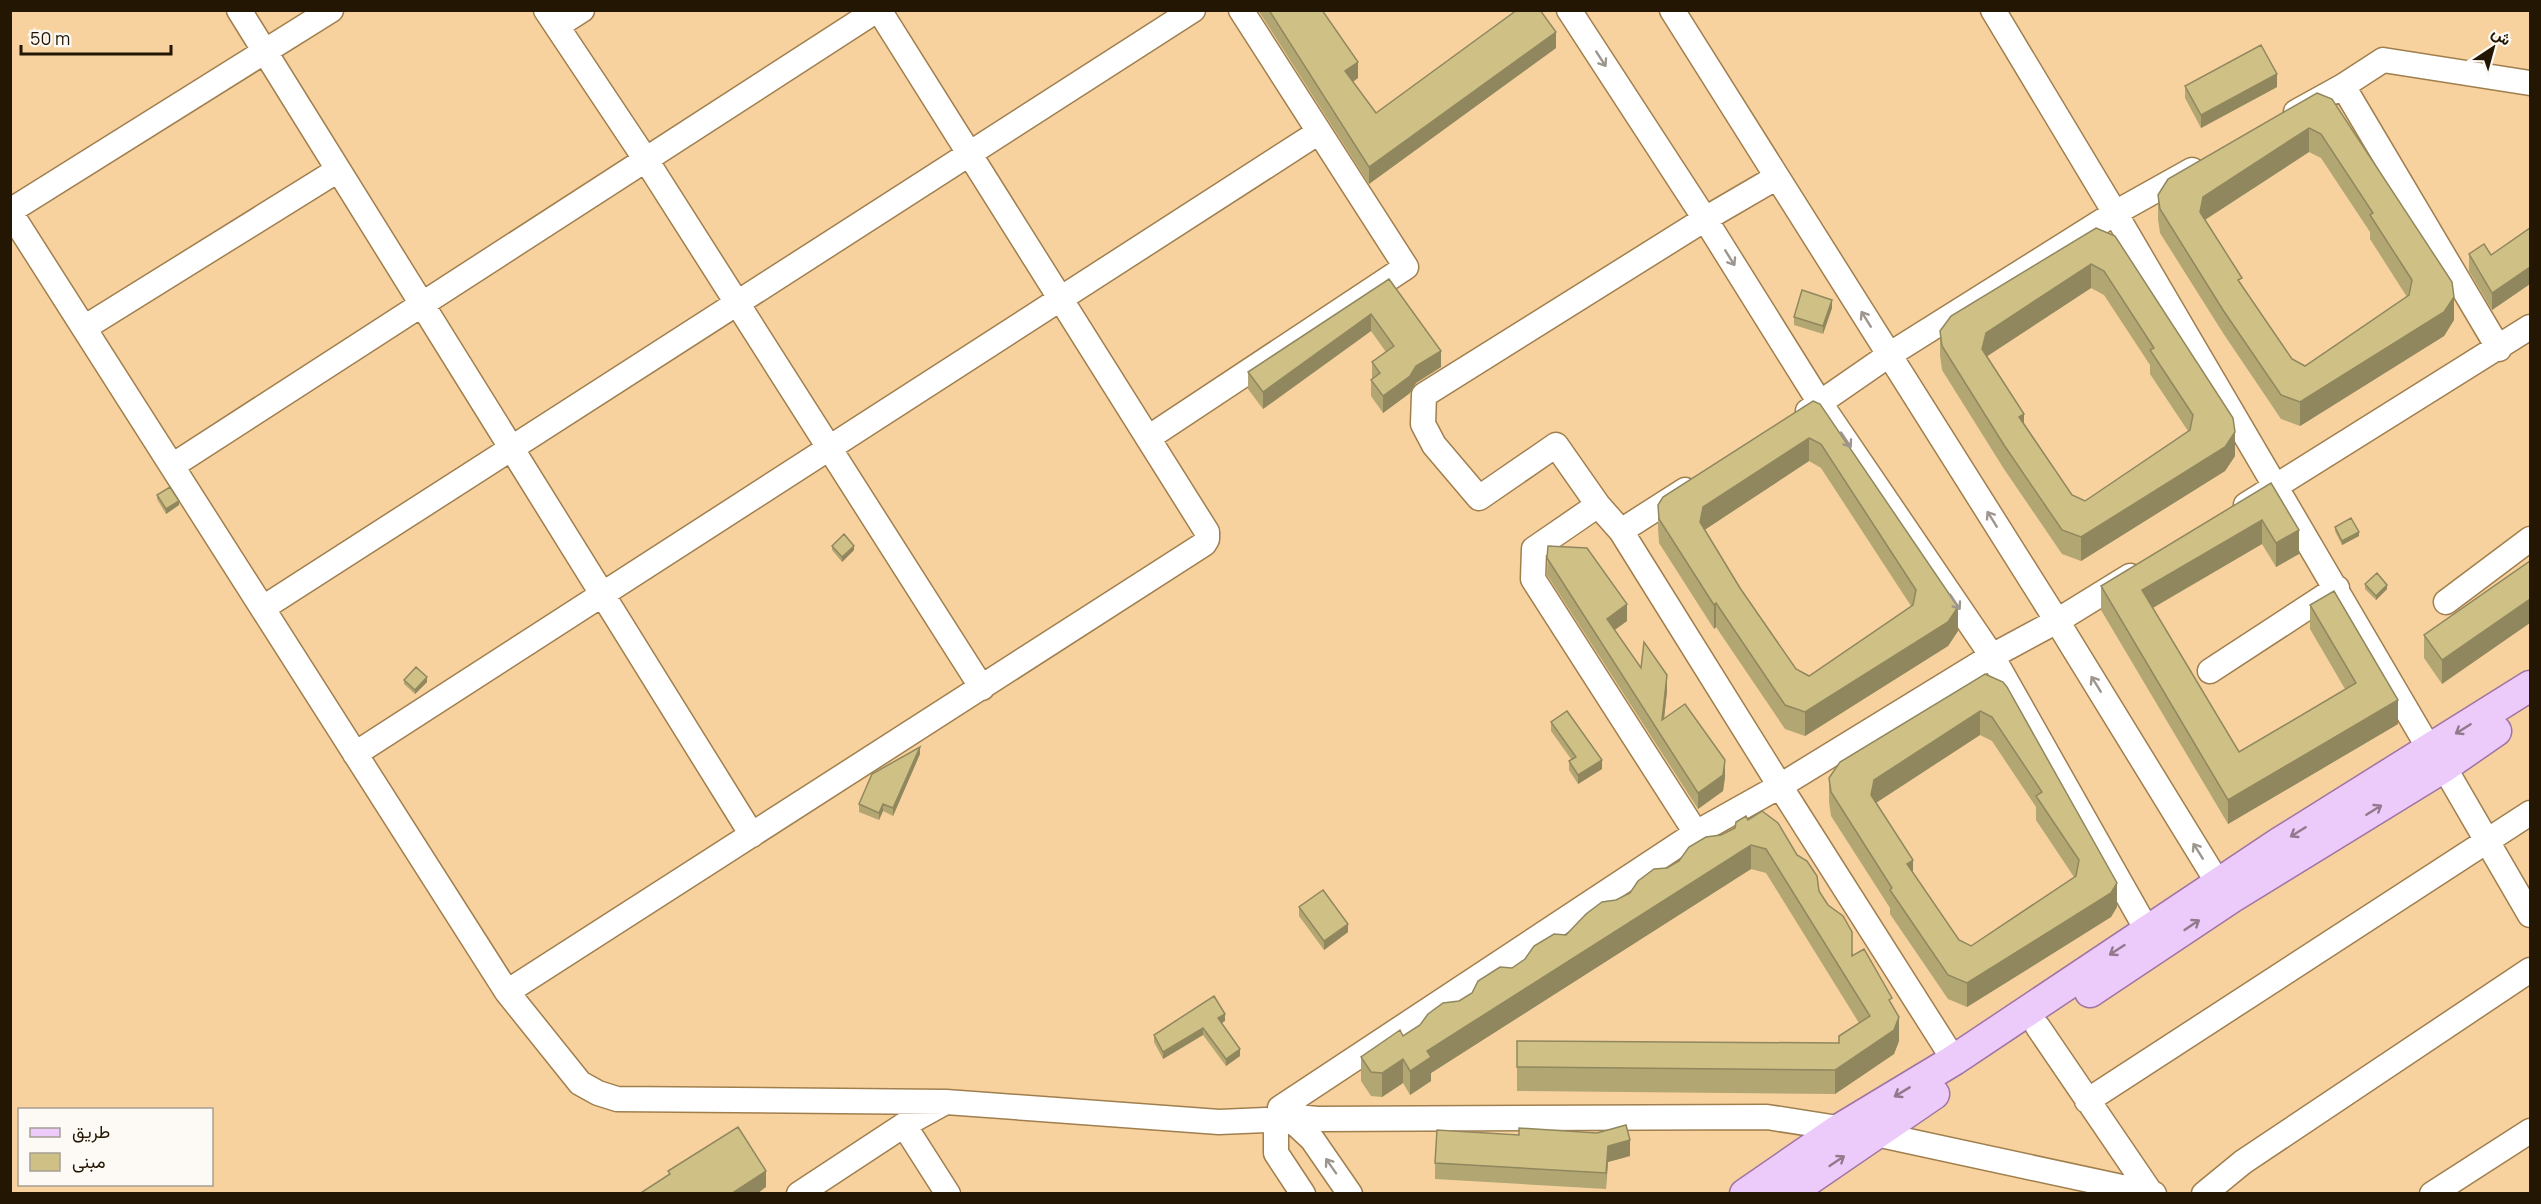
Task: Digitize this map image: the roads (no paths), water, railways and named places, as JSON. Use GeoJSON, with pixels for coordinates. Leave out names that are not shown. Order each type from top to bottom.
{"type":"FeatureCollection","features":[{"type":"Feature","properties":{"kind":"main road"},"geometry":{"type":"LineString","coordinates":[[2437,759],[2530,686]]}},
{"type":"Feature","properties":{"kind":"main road"},"geometry":{"type":"LineString","coordinates":[[1744,1194],[1838,1130],[2156,936],[2224,891],[2437,759],[2530,707]]}},
{"type":"Feature","properties":{"kind":"main road"},"geometry":{"type":"LineString","coordinates":[[1788,1194],[2038,1027],[2156,936]]}},
{"type":"Feature","properties":{"kind":"street"},"geometry":{"type":"LineString","coordinates":[[239,10],[752,835]]}},
{"type":"Feature","properties":{"kind":"street"},"geometry":{"type":"LineString","coordinates":[[331,10],[10,211],[507,992],[580,1083],[598,1093],[617,1099],[946,1102],[1219,1122],[1277,1118],[1314,1129],[1767,1118],[1876,1134],[2152,1193]]}},
{"type":"Feature","properties":{"kind":"street"},"geometry":{"type":"LineString","coordinates":[[582,10],[552,18],[738,303],[982,688]]}},
{"type":"Feature","properties":{"kind":"street"},"geometry":{"type":"LineString","coordinates":[[172,466],[878,10],[1207,532],[1207,539],[1204,544],[982,688],[507,992]]}},
{"type":"Feature","properties":{"kind":"street"},"geometry":{"type":"LineString","coordinates":[[263,608],[1193,10]]}},
{"type":"Feature","properties":{"kind":"street"},"geometry":{"type":"LineString","coordinates":[[1148,438],[1406,267],[1241,10]]}},
{"type":"Feature","properties":{"kind":"street"},"geometry":{"type":"LineString","coordinates":[[1569,10],[1705,219],[1820,403],[1992,656],[2156,936]]}},
{"type":"Feature","properties":{"kind":"street"},"geometry":{"type":"LineString","coordinates":[[1672,10],[2057,621],[2224,891]]}},
{"type":"Feature","properties":{"kind":"street"},"geometry":{"type":"LineString","coordinates":[[1993,10],[2530,915]]}},
{"type":"Feature","properties":{"kind":"street"},"geometry":{"type":"LineString","coordinates":[[2281,121],[2343,86],[2382,60],[2530,83]]}},
{"type":"Feature","properties":{"kind":"street"},"geometry":{"type":"LineString","coordinates":[[2343,86],[2499,349]]}},
{"type":"Feature","properties":{"kind":"street"},"geometry":{"type":"LineString","coordinates":[[355,754],[1319,132]]}},
{"type":"Feature","properties":{"kind":"street"},"geometry":{"type":"LineString","coordinates":[[1791,422],[1889,355],[2115,213],[2208,161]]}},
{"type":"Feature","properties":{"kind":"street"},"geometry":{"type":"LineString","coordinates":[[84,328],[338,170]]}},
{"type":"Feature","properties":{"kind":"street"},"geometry":{"type":"LineString","coordinates":[[1777,177],[1705,219],[1424,395],[1423,424],[1434,445],[1479,498],[1556,445],[1598,505],[1622,531],[1954,1060]]}},
{"type":"Feature","properties":{"kind":"street"},"geometry":{"type":"LineString","coordinates":[[2226,518],[2499,349],[2530,327]]}},
{"type":"Feature","properties":{"kind":"street"},"geometry":{"type":"LineString","coordinates":[[1622,531],[1701,480]]}},
{"type":"Feature","properties":{"kind":"street"},"geometry":{"type":"LineString","coordinates":[[1598,505],[1534,549],[1533,579],[1696,833]]}},
{"type":"Feature","properties":{"kind":"street"},"geometry":{"type":"LineString","coordinates":[[2446,602],[2530,539]]}},
{"type":"Feature","properties":{"kind":"street"},"geometry":{"type":"LineString","coordinates":[[1277,1118],[1332,1075],[1696,833],[1780,786],[1992,656],[2057,621],[2146,566]]}},
{"type":"Feature","properties":{"kind":"street"},"geometry":{"type":"LineString","coordinates":[[2210,672],[2337,588]]}},
{"type":"Feature","properties":{"kind":"street"},"geometry":{"type":"LineString","coordinates":[[2087,1101],[2530,813]]}},
{"type":"Feature","properties":{"kind":"street"},"geometry":{"type":"LineString","coordinates":[[2204,1194],[2243,1162],[2530,970]]}},
{"type":"Feature","properties":{"kind":"street"},"geometry":{"type":"LineString","coordinates":[[2038,1027],[2152,1193]]}},
{"type":"Feature","properties":{"kind":"street"},"geometry":{"type":"LineString","coordinates":[[1332,1075],[1314,1129],[1350,1194]]}},
{"type":"Feature","properties":{"kind":"street"},"geometry":{"type":"LineString","coordinates":[[799,1194],[904,1125],[946,1102]]}},
{"type":"Feature","properties":{"kind":"street"},"geometry":{"type":"LineString","coordinates":[[1276,1153],[1277,1118]]}},
{"type":"Feature","properties":{"kind":"street"},"geometry":{"type":"LineString","coordinates":[[1219,1122],[1260,1135],[1276,1153],[1303,1194]]}},
{"type":"Feature","properties":{"kind":"street"},"geometry":{"type":"LineString","coordinates":[[904,1125],[948,1194]]}},
{"type":"Feature","properties":{"kind":"street"},"geometry":{"type":"LineString","coordinates":[[2432,1194],[2530,1131]]}}]}
